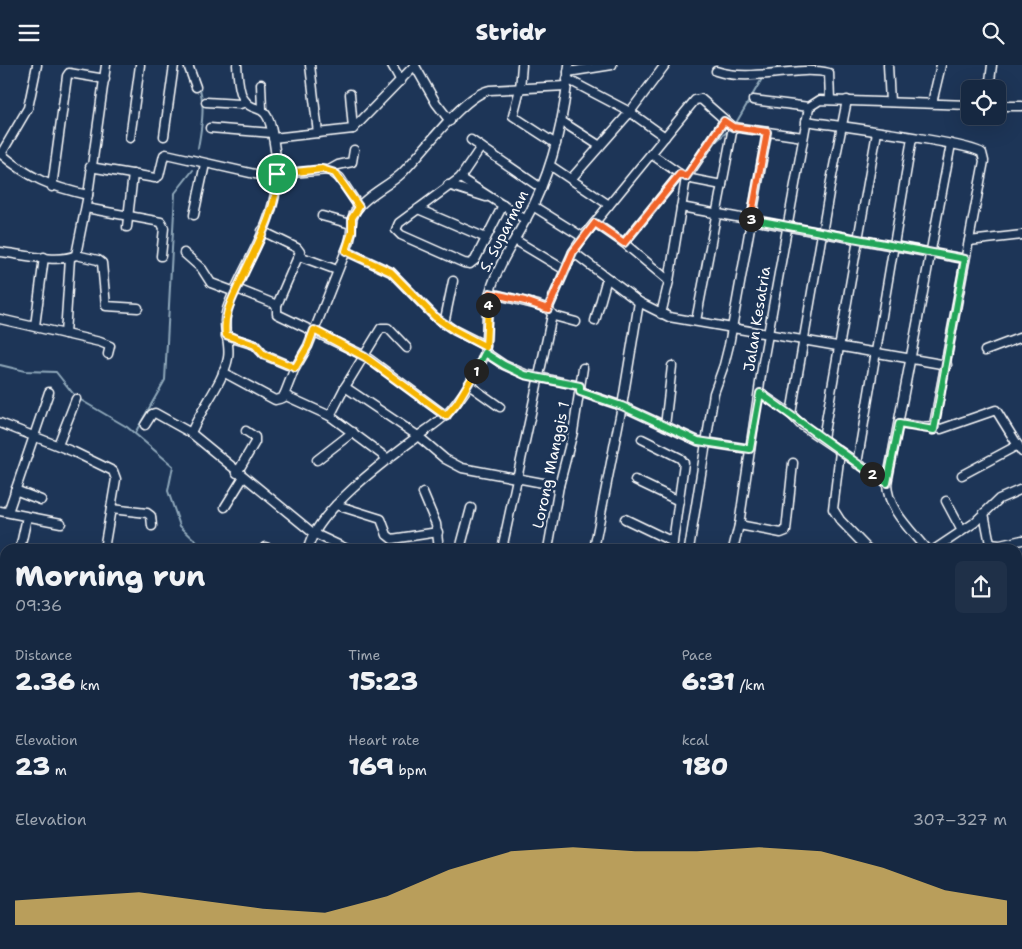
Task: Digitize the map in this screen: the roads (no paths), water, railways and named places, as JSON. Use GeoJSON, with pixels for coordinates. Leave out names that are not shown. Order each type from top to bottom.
{"type":"FeatureCollection","features":[{"type":"Feature","properties":{"kind":"street"},"geometry":{"type":"LineString","coordinates":[[37,65],[28,107],[0,153],[27,174],[52,187],[88,195]]}},
{"type":"Feature","properties":{"kind":"street"},"geometry":{"type":"LineString","coordinates":[[65,334],[73,257],[86,209],[90,167],[106,65]]}},
{"type":"Feature","properties":{"kind":"street"},"geometry":{"type":"LineString","coordinates":[[130,138],[140,65]]}},
{"type":"Feature","properties":{"kind":"street"},"geometry":{"type":"LineString","coordinates":[[164,136],[174,65]]}},
{"type":"Feature","properties":{"kind":"street"},"geometry":{"type":"LineString","coordinates":[[188,65],[196,87]]}},
{"type":"Feature","properties":{"kind":"street"},"geometry":{"type":"LineString","coordinates":[[191,433],[223,372],[228,358],[225,317],[272,205],[277,176],[273,135],[269,118],[262,109],[246,102],[241,94],[237,65]]}},
{"type":"Feature","properties":{"kind":"street"},"geometry":{"type":"LineString","coordinates":[[310,65],[318,133]]}},
{"type":"Feature","properties":{"kind":"street"},"geometry":{"type":"LineString","coordinates":[[392,65],[401,81]]}},
{"type":"Feature","properties":{"kind":"street"},"geometry":{"type":"LineString","coordinates":[[210,128],[273,135],[354,129],[415,65],[436,103],[450,121]]}},
{"type":"Feature","properties":{"kind":"street"},"geometry":{"type":"LineString","coordinates":[[522,65],[520,89],[513,117],[556,144]]}},
{"type":"Feature","properties":{"kind":"street"},"geometry":{"type":"LineString","coordinates":[[223,372],[275,400],[281,399],[295,368],[308,346],[346,251],[352,235],[351,224],[354,214],[359,207],[401,174],[450,121],[480,93],[490,89],[520,89],[612,65]]}},
{"type":"Feature","properties":{"kind":"street"},"geometry":{"type":"LineString","coordinates":[[571,179],[630,111],[665,65]]}},
{"type":"Feature","properties":{"kind":"street"},"geometry":{"type":"LineString","coordinates":[[888,65],[890,101]]}},
{"type":"Feature","properties":{"kind":"street"},"geometry":{"type":"LineString","coordinates":[[932,103],[941,65]]}},
{"type":"Feature","properties":{"kind":"street"},"geometry":{"type":"LineString","coordinates":[[990,80],[992,65]]}},
{"type":"Feature","properties":{"kind":"street"},"geometry":{"type":"LineString","coordinates":[[716,71],[724,73],[763,69],[810,69],[824,71],[830,73],[830,100]]}},
{"type":"Feature","properties":{"kind":"street"},"geometry":{"type":"LineString","coordinates":[[52,187],[66,76],[69,73],[104,79]]}},
{"type":"Feature","properties":{"kind":"street"},"geometry":{"type":"LineString","coordinates":[[568,76],[630,111],[665,137]]}},
{"type":"Feature","properties":{"kind":"street","name":"S. Suparman"},"geometry":{"type":"LineString","coordinates":[[309,544],[312,533],[336,505],[388,459],[446,416],[469,385],[485,349],[490,293],[496,275],[533,206],[551,165],[561,121],[568,76]]}},
{"type":"Feature","properties":{"kind":"street"},"geometry":{"type":"LineString","coordinates":[[262,84],[262,109]]}},
{"type":"Feature","properties":{"kind":"street"},"geometry":{"type":"LineString","coordinates":[[350,94],[354,129]]}},
{"type":"Feature","properties":{"kind":"street"},"geometry":{"type":"LineString","coordinates":[[503,544],[550,312],[573,252],[609,205],[697,99],[701,99],[733,127],[803,137]]}},
{"type":"Feature","properties":{"kind":"street"},"geometry":{"type":"LineString","coordinates":[[753,100],[809,107],[820,100],[961,105]]}},
{"type":"Feature","properties":{"kind":"street"},"geometry":{"type":"LineString","coordinates":[[791,414],[822,231],[847,101]]}},
{"type":"Feature","properties":{"kind":"street"},"geometry":{"type":"LineString","coordinates":[[206,102],[240,104],[246,102]]}},
{"type":"Feature","properties":{"kind":"street"},"geometry":{"type":"LineString","coordinates":[[1006,106],[1022,106]]}},
{"type":"Feature","properties":{"kind":"street","name":"Jalan Kesatria"},"geometry":{"type":"LineString","coordinates":[[734,544],[739,525],[768,333],[809,107]]}},
{"type":"Feature","properties":{"kind":"street"},"geometry":{"type":"LineString","coordinates":[[561,121],[600,146]]}},
{"type":"Feature","properties":{"kind":"street"},"geometry":{"type":"LineString","coordinates":[[624,243],[683,176],[724,121]]}},
{"type":"Feature","properties":{"kind":"street"},"geometry":{"type":"LineString","coordinates":[[806,121],[951,144],[977,150],[983,157],[934,430]]}},
{"type":"Feature","properties":{"kind":"street"},"geometry":{"type":"LineString","coordinates":[[696,321],[733,127]]}},
{"type":"Feature","properties":{"kind":"street"},"geometry":{"type":"LineString","coordinates":[[690,544],[714,393],[724,365],[767,132]]}},
{"type":"Feature","properties":{"kind":"street"},"geometry":{"type":"LineString","coordinates":[[822,438],[877,132]]}},
{"type":"Feature","properties":{"kind":"street"},"geometry":{"type":"LineString","coordinates":[[857,464],[874,352],[912,138]]}},
{"type":"Feature","properties":{"kind":"street"},"geometry":{"type":"LineString","coordinates":[[471,140],[541,188]]}},
{"type":"Feature","properties":{"kind":"street"},"geometry":{"type":"LineString","coordinates":[[922,544],[893,507],[887,483],[951,144]]}},
{"type":"Feature","properties":{"kind":"street"},"geometry":{"type":"LineString","coordinates":[[481,147],[460,178],[448,185],[397,225],[396,229],[399,234],[468,264],[475,260],[503,205]]}},
{"type":"Feature","properties":{"kind":"street"},"geometry":{"type":"LineString","coordinates":[[90,167],[158,177],[164,155],[166,154],[205,164],[277,176],[329,170],[338,165],[352,162],[354,150]]}},
{"type":"Feature","properties":{"kind":"street"},"geometry":{"type":"LineString","coordinates":[[651,154],[683,176],[722,185]]}},
{"type":"Feature","properties":{"kind":"street"},"geometry":{"type":"LineString","coordinates":[[194,215],[205,164]]}},
{"type":"Feature","properties":{"kind":"street"},"geometry":{"type":"LineString","coordinates":[[551,165],[609,205]]}},
{"type":"Feature","properties":{"kind":"street"},"geometry":{"type":"LineString","coordinates":[[329,170],[340,178],[359,207]]}},
{"type":"Feature","properties":{"kind":"street"},"geometry":{"type":"LineString","coordinates":[[127,227],[133,174]]}},
{"type":"Feature","properties":{"kind":"street"},"geometry":{"type":"LineString","coordinates":[[661,315],[669,281],[681,207],[683,176]]}},
{"type":"Feature","properties":{"kind":"street"},"geometry":{"type":"LineString","coordinates":[[460,178],[526,220]]}},
{"type":"Feature","properties":{"kind":"street"},"geometry":{"type":"LineString","coordinates":[[448,185],[493,199]]}},
{"type":"Feature","properties":{"kind":"street"},"geometry":{"type":"LineString","coordinates":[[533,206],[581,236]]}},
{"type":"Feature","properties":{"kind":"street"},"geometry":{"type":"LineString","coordinates":[[681,207],[822,231],[965,259]]}},
{"type":"Feature","properties":{"kind":"street"},"geometry":{"type":"LineString","coordinates":[[86,209],[162,224],[164,228],[161,256]]}},
{"type":"Feature","properties":{"kind":"street"},"geometry":{"type":"LineString","coordinates":[[418,209],[486,238]]}},
{"type":"Feature","properties":{"kind":"street"},"geometry":{"type":"LineString","coordinates":[[322,216],[351,224]]}},
{"type":"Feature","properties":{"kind":"street"},"geometry":{"type":"LineString","coordinates":[[595,223],[624,243],[669,281]]}},
{"type":"Feature","properties":{"kind":"street"},"geometry":{"type":"LineString","coordinates":[[262,231],[297,248],[300,256],[277,305],[279,315],[314,330],[365,357],[446,416]]}},
{"type":"Feature","properties":{"kind":"street"},"geometry":{"type":"LineString","coordinates":[[968,241],[1022,235]]}},
{"type":"Feature","properties":{"kind":"street"},"geometry":{"type":"LineString","coordinates":[[514,241],[565,270]]}},
{"type":"Feature","properties":{"kind":"street"},"geometry":{"type":"LineString","coordinates":[[0,251],[44,257],[73,257],[98,260],[102,263],[106,306],[138,308]]}},
{"type":"Feature","properties":{"kind":"street"},"geometry":{"type":"LineString","coordinates":[[346,251],[391,272],[444,324],[485,349],[515,371],[580,389],[706,442],[750,449]]}},
{"type":"Feature","properties":{"kind":"street"},"geometry":{"type":"LineString","coordinates":[[573,252],[639,302],[661,315],[946,365]]}},
{"type":"Feature","properties":{"kind":"street"},"geometry":{"type":"LineString","coordinates":[[184,253],[202,269],[211,283],[277,305]]}},
{"type":"Feature","properties":{"kind":"street"},"geometry":{"type":"LineString","coordinates":[[300,256],[337,270]]}},
{"type":"Feature","properties":{"kind":"street"},"geometry":{"type":"LineString","coordinates":[[35,325],[44,257]]}},
{"type":"Feature","properties":{"kind":"street"},"geometry":{"type":"LineString","coordinates":[[594,321],[607,278]]}},
{"type":"Feature","properties":{"kind":"street"},"geometry":{"type":"LineString","coordinates":[[444,324],[453,281]]}},
{"type":"Feature","properties":{"kind":"street"},"geometry":{"type":"LineString","coordinates":[[490,293],[525,301],[576,323]]}},
{"type":"Feature","properties":{"kind":"street"},"geometry":{"type":"LineString","coordinates":[[595,544],[622,406],[639,302]]}},
{"type":"Feature","properties":{"kind":"street"},"geometry":{"type":"LineString","coordinates":[[0,319],[35,325],[65,334],[88,338],[110,346],[108,354]]}},
{"type":"Feature","properties":{"kind":"street"},"geometry":{"type":"LineString","coordinates":[[330,416],[379,331],[384,327],[388,328],[407,348]]}},
{"type":"Feature","properties":{"kind":"street"},"geometry":{"type":"LineString","coordinates":[[226,335],[255,345],[264,355],[295,368]]}},
{"type":"Feature","properties":{"kind":"street"},"geometry":{"type":"LineString","coordinates":[[985,351],[1022,337]]}},
{"type":"Feature","properties":{"kind":"street"},"geometry":{"type":"LineString","coordinates":[[665,426],[672,366]]}},
{"type":"Feature","properties":{"kind":"street","name":"Lorong Manggis 1"},"geometry":{"type":"LineString","coordinates":[[549,544],[559,486],[573,432],[583,368]]}},
{"type":"Feature","properties":{"kind":"street"},"geometry":{"type":"LineString","coordinates":[[469,385],[500,407]]}},
{"type":"Feature","properties":{"kind":"street"},"geometry":{"type":"LineString","coordinates":[[345,387],[418,436],[445,459],[462,468],[478,473],[518,477],[559,486]]}},
{"type":"Feature","properties":{"kind":"street"},"geometry":{"type":"LineString","coordinates":[[48,391],[15,490],[4,511],[61,523]]}},
{"type":"Feature","properties":{"kind":"street"},"geometry":{"type":"LineString","coordinates":[[760,393],[791,414],[800,424],[887,483]]}},
{"type":"Feature","properties":{"kind":"street"},"geometry":{"type":"LineString","coordinates":[[284,395],[330,416],[388,459]]}},
{"type":"Feature","properties":{"kind":"street"},"geometry":{"type":"LineString","coordinates":[[58,445],[76,399]]}},
{"type":"Feature","properties":{"kind":"street"},"geometry":{"type":"LineString","coordinates":[[899,424],[934,430],[951,427],[996,410],[1020,449],[962,475]]}},
{"type":"Feature","properties":{"kind":"street"},"geometry":{"type":"LineString","coordinates":[[145,425],[152,414],[155,413],[191,433],[243,478],[312,533],[336,544]]}},
{"type":"Feature","properties":{"kind":"street"},"geometry":{"type":"LineString","coordinates":[[0,423],[58,445],[113,471],[116,479],[105,544]]}},
{"type":"Feature","properties":{"kind":"street"},"geometry":{"type":"LineString","coordinates":[[237,473],[256,442],[255,437],[246,431]]}},
{"type":"Feature","properties":{"kind":"street"},"geometry":{"type":"LineString","coordinates":[[317,460],[353,432]]}},
{"type":"Feature","properties":{"kind":"street"},"geometry":{"type":"LineString","coordinates":[[642,439],[683,461],[672,544]]}},
{"type":"Feature","properties":{"kind":"street"},"geometry":{"type":"LineString","coordinates":[[840,452],[833,509],[864,544]]}},
{"type":"Feature","properties":{"kind":"street"},"geometry":{"type":"LineString","coordinates":[[739,525],[781,533],[786,531],[794,463]]}},
{"type":"Feature","properties":{"kind":"street"},"geometry":{"type":"LineString","coordinates":[[226,507],[243,478]]}},
{"type":"Feature","properties":{"kind":"street"},"geometry":{"type":"LineString","coordinates":[[635,480],[679,501]]}},
{"type":"Feature","properties":{"kind":"street"},"geometry":{"type":"LineString","coordinates":[[942,544],[962,531],[999,499],[1022,489]]}},
{"type":"Feature","properties":{"kind":"street"},"geometry":{"type":"LineString","coordinates":[[15,490],[41,500]]}},
{"type":"Feature","properties":{"kind":"street"},"geometry":{"type":"LineString","coordinates":[[423,493],[438,531],[439,544]]}},
{"type":"Feature","properties":{"kind":"street"},"geometry":{"type":"LineString","coordinates":[[946,501],[962,531]]}},
{"type":"Feature","properties":{"kind":"street"},"geometry":{"type":"LineString","coordinates":[[336,505],[381,519],[387,535],[392,539],[438,531]]}},
{"type":"Feature","properties":{"kind":"street"},"geometry":{"type":"LineString","coordinates":[[461,544],[471,508]]}},
{"type":"Feature","properties":{"kind":"street"},"geometry":{"type":"LineString","coordinates":[[111,509],[147,513],[151,516],[152,526]]}},
{"type":"Feature","properties":{"kind":"street"},"geometry":{"type":"LineString","coordinates":[[984,513],[991,544]]}},
{"type":"Feature","properties":{"kind":"street"},"geometry":{"type":"LineString","coordinates":[[21,544],[27,517]]}},
{"type":"Feature","properties":{"kind":"street"},"geometry":{"type":"LineString","coordinates":[[625,519],[670,544]]}},
{"type":"Feature","properties":{"kind":"street"},"geometry":{"type":"LineString","coordinates":[[1004,544],[1022,540]]}},
{"type":"Feature","properties":{"kind":"waterway"},"geometry":{"type":"LineString","coordinates":[[192,65],[202,97],[202,126],[198,148]]}},
{"type":"Feature","properties":{"kind":"waterway"},"geometry":{"type":"LineString","coordinates":[[769,69],[777,68],[777,65]]}},
{"type":"Feature","properties":{"kind":"waterway"},"geometry":{"type":"LineString","coordinates":[[736,123],[763,77]]}},
{"type":"Feature","properties":{"kind":"waterway"},"geometry":{"type":"LineString","coordinates":[[713,144],[728,131]]}},
{"type":"Feature","properties":{"kind":"waterway"},"geometry":{"type":"LineString","coordinates":[[692,177],[697,168]]}},
{"type":"Feature","properties":{"kind":"waterway"},"geometry":{"type":"LineString","coordinates":[[135,433],[165,380],[175,193],[193,170]]}},
{"type":"Feature","properties":{"kind":"waterway"},"geometry":{"type":"LineString","coordinates":[[0,365],[25,371],[56,372],[75,396]]}},
{"type":"Feature","properties":{"kind":"waterway"},"geometry":{"type":"LineString","coordinates":[[79,399],[127,427],[173,466],[168,491],[180,526],[199,544]]}}]}
